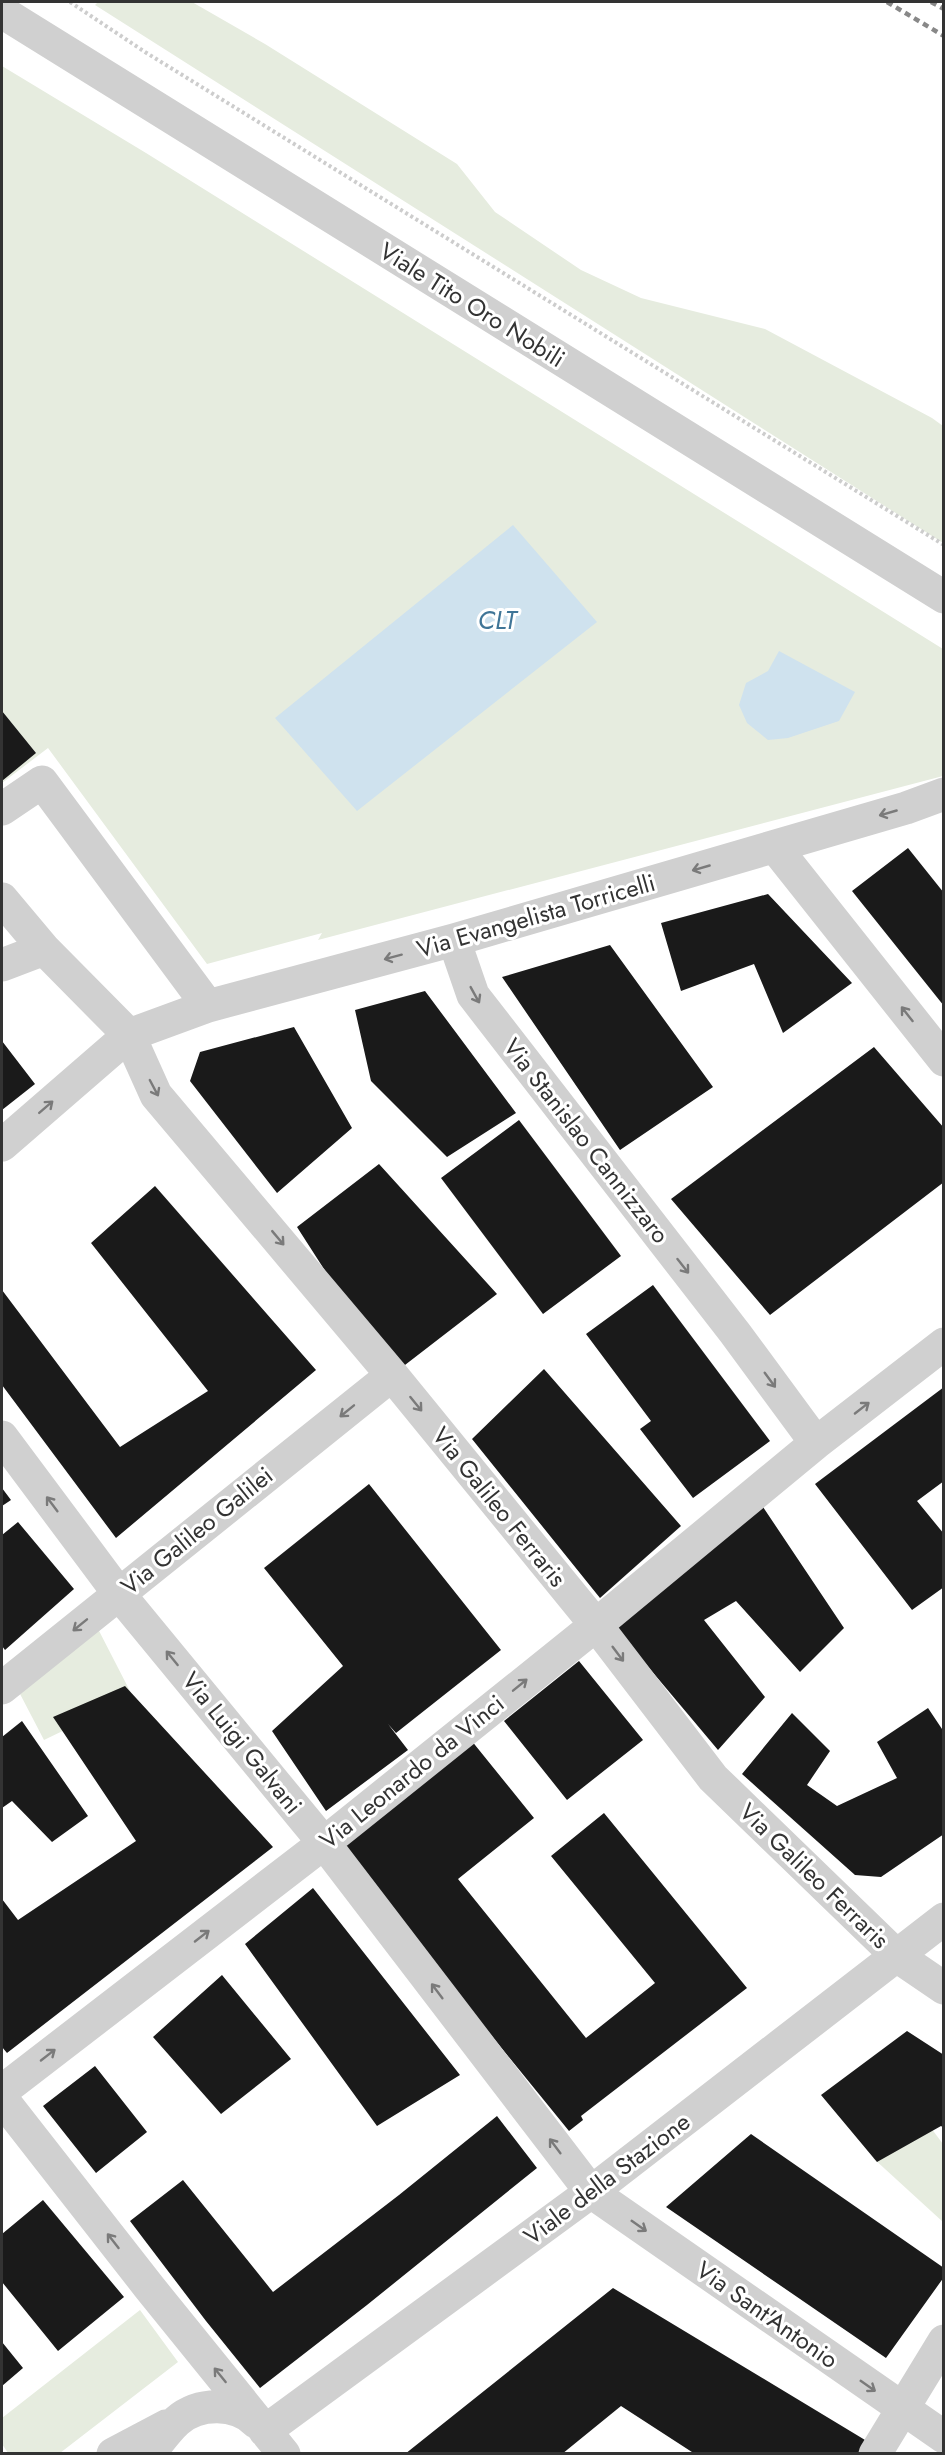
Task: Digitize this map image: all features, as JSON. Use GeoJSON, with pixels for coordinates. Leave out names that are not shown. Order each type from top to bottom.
{"type":"FeatureCollection","features":[{"type":"Feature","properties":{"kind":"street","name":"Viale Tito Oro Nobili"},"geometry":{"type":"LineString","coordinates":[[6,15],[944,597]]}},
{"type":"Feature","properties":{"kind":"street"},"geometry":{"type":"LineString","coordinates":[[2,809],[42,782],[208,1006]]}},
{"type":"Feature","properties":{"kind":"street","name":"Via Evangelista Torricelli"},"geometry":{"type":"LineString","coordinates":[[129,1035],[208,1006],[454,940],[906,808],[944,794]]}},
{"type":"Feature","properties":{"kind":"street"},"geometry":{"type":"LineString","coordinates":[[775,847],[944,1060]]}},
{"type":"Feature","properties":{"kind":"street"},"geometry":{"type":"LineString","coordinates":[[2,899],[44,949],[129,1035],[2,1145]]}},
{"type":"Feature","properties":{"kind":"street","name":"Via Stanislao Cannizzaro"},"geometry":{"type":"LineString","coordinates":[[454,940],[473,995],[735,1333],[816,1443]]}},
{"type":"Feature","properties":{"kind":"street"},"geometry":{"type":"LineString","coordinates":[[2,965],[44,949]]}},
{"type":"Feature","properties":{"kind":"street","name":"Via Galileo Ferraris"},"geometry":{"type":"LineString","coordinates":[[129,1035],[156,1095],[392,1374],[596,1625],[713,1778],[897,1956],[944,1988]]}},
{"type":"Feature","properties":{"kind":"street","name":"Via Leonardo da Vinci"},"geometry":{"type":"LineString","coordinates":[[2,2091],[324,1843],[596,1625],[816,1443],[944,1344]]}},
{"type":"Feature","properties":{"kind":"street","name":"Via Galileo Galilei"},"geometry":{"type":"LineString","coordinates":[[2,1688],[392,1374]]}},
{"type":"Feature","properties":{"kind":"street","name":"Via Luigi Galvani"},"geometry":{"type":"LineString","coordinates":[[2,1437],[119,1594],[324,1843],[591,2192]]}},
{"type":"Feature","properties":{"kind":"street","name":"Viale della Stazione"},"geometry":{"type":"LineString","coordinates":[[275,2446],[591,2192],[944,1919]]}},
{"type":"Feature","properties":{"kind":"street"},"geometry":{"type":"LineString","coordinates":[[2,2099],[275,2446]]}},
{"type":"Feature","properties":{"kind":"street","name":"Via Sant'Antonio"},"geometry":{"type":"LineString","coordinates":[[591,2192],[944,2437]]}},
{"type":"Feature","properties":{"kind":"street"},"geometry":{"type":"LineString","coordinates":[[875,2454],[944,2341]]}},
{"type":"Feature","properties":{"kind":"street"},"geometry":{"type":"LineString","coordinates":[[113,2454],[195,2410],[214,2407],[234,2409],[251,2417],[275,2446]]}},
{"type":"Feature","properties":{"kind":"street"},"geometry":{"type":"LineString","coordinates":[[149,2454],[178,2420]]}},
{"type":"Feature","properties":{"kind":"path"},"geometry":{"type":"LineString","coordinates":[[70,2],[145,52],[944,545]]}},
{"type":"Feature","properties":{"kind":"shaded area"},"geometry":{"type":"Polygon","coordinates":[[[98,2],[192,2],[265,44],[457,164],[495,212],[581,270],[641,298],[765,329],[932,418],[943,426],[943,543],[95,5],[98,2]]]}},
{"type":"Feature","properties":{"kind":"shaded area"},"geometry":{"type":"Polygon","coordinates":[[[2,66],[146,153],[943,649],[943,776],[318,940],[322,933],[207,964],[48,748],[2,783],[2,66]]]}},
{"type":"Feature","properties":{"kind":"shaded area"},"geometry":{"type":"Polygon","coordinates":[[[96,1625],[133,1697],[44,1740],[19,1692],[96,1625]]]}},
{"type":"Feature","properties":{"kind":"shaded area"},"geometry":{"type":"Polygon","coordinates":[[[931,2128],[943,2144],[943,2222],[873,2158],[931,2128]]]}},
{"type":"Feature","properties":{"kind":"shaded area"},"geometry":{"type":"Polygon","coordinates":[[[140,2310],[178,2362],[60,2453],[8,2453],[2,2444],[2,2418],[140,2310]]]}},
{"type":"Feature","properties":{"kind":"water","name":"CLT"},"geometry":{"type":"Polygon","coordinates":[[[513,525],[597,622],[357,811],[275,718],[513,525]]]}},
{"type":"Feature","properties":{"kind":"water"},"geometry":{"type":"Polygon","coordinates":[[[779,651],[855,692],[839,721],[788,738],[768,740],[747,723],[739,705],[746,683],[768,671],[779,651]]]}},
{"type":"Feature","properties":{"kind":"building"},"geometry":{"type":"Polygon","coordinates":[[[2,711],[36,753],[2,781],[2,711]]]}},
{"type":"Feature","properties":{"kind":"building"},"geometry":{"type":"Polygon","coordinates":[[[908,848],[944,893],[944,1006],[852,891],[908,848]]]}},
{"type":"Feature","properties":{"kind":"building"},"geometry":{"type":"Polygon","coordinates":[[[768,894],[852,983],[783,1033],[754,964],[681,991],[661,923],[768,894]]]}},
{"type":"Feature","properties":{"kind":"building"},"geometry":{"type":"Polygon","coordinates":[[[610,945],[713,1087],[620,1150],[502,977],[610,945]]]}},
{"type":"Feature","properties":{"kind":"building"},"geometry":{"type":"Polygon","coordinates":[[[425,991],[516,1113],[447,1157],[371,1081],[355,1010],[425,991]]]}},
{"type":"Feature","properties":{"kind":"building"},"geometry":{"type":"Polygon","coordinates":[[[294,1027],[352,1128],[277,1193],[190,1081],[200,1052],[294,1027]]]}},
{"type":"Feature","properties":{"kind":"building"},"geometry":{"type":"Polygon","coordinates":[[[2,1041],[35,1084],[2,1110],[2,1041]]]}},
{"type":"Feature","properties":{"kind":"building"},"geometry":{"type":"Polygon","coordinates":[[[874,1047],[944,1128],[944,1182],[770,1315],[671,1199],[874,1047]]]}},
{"type":"Feature","properties":{"kind":"building"},"geometry":{"type":"Polygon","coordinates":[[[519,1120],[621,1256],[543,1314],[441,1178],[519,1120]]]}},
{"type":"Feature","properties":{"kind":"building"},"geometry":{"type":"Polygon","coordinates":[[[379,1164],[497,1294],[392,1375],[297,1227],[379,1164]]]}},
{"type":"Feature","properties":{"kind":"building"},"geometry":{"type":"Polygon","coordinates":[[[155,1186],[316,1370],[116,1538],[2,1385],[2,1290],[120,1447],[208,1391],[91,1243],[155,1186]]]}},
{"type":"Feature","properties":{"kind":"building"},"geometry":{"type":"Polygon","coordinates":[[[653,1285],[770,1441],[693,1498],[640,1429],[651,1421],[586,1334],[653,1285]]]}},
{"type":"Feature","properties":{"kind":"building"},"geometry":{"type":"Polygon","coordinates":[[[544,1369],[681,1526],[600,1598],[472,1439],[544,1369]]]}},
{"type":"Feature","properties":{"kind":"building"},"geometry":{"type":"Polygon","coordinates":[[[944,1387],[944,1481],[917,1501],[944,1534],[944,1587],[912,1610],[815,1484],[944,1387]]]}},
{"type":"Feature","properties":{"kind":"building"},"geometry":{"type":"Polygon","coordinates":[[[369,1484],[501,1650],[396,1733],[388,1724],[408,1750],[326,1811],[272,1731],[343,1666],[264,1568],[369,1484]]]}},
{"type":"Feature","properties":{"kind":"building"},"geometry":{"type":"Polygon","coordinates":[[[2,1488],[11,1500],[2,1506],[2,1488]]]}},
{"type":"Feature","properties":{"kind":"building"},"geometry":{"type":"Polygon","coordinates":[[[763,1507],[844,1628],[800,1672],[736,1601],[704,1620],[765,1697],[718,1750],[613,1625],[763,1507]]]}},
{"type":"Feature","properties":{"kind":"building"},"geometry":{"type":"Polygon","coordinates":[[[18,1522],[74,1589],[5,1650],[2,1646],[2,1535],[18,1522]]]}},
{"type":"Feature","properties":{"kind":"building"},"geometry":{"type":"Polygon","coordinates":[[[579,1661],[643,1740],[567,1800],[504,1721],[579,1661]]]}},
{"type":"Feature","properties":{"kind":"building"},"geometry":{"type":"Polygon","coordinates":[[[125,1686],[273,1847],[7,2053],[2,2047],[2,1899],[18,1920],[136,1841],[53,1717],[125,1686]]]}},
{"type":"Feature","properties":{"kind":"building"},"geometry":{"type":"Polygon","coordinates":[[[928,1708],[944,1732],[944,1834],[881,1877],[855,1875],[742,1774],[792,1713],[830,1751],[807,1785],[837,1806],[897,1778],[877,1742],[928,1708]]]}},
{"type":"Feature","properties":{"kind":"building"},"geometry":{"type":"Polygon","coordinates":[[[22,1721],[88,1816],[52,1842],[12,1801],[2,1808],[2,1737],[22,1721]]]}},
{"type":"Feature","properties":{"kind":"building"},"geometry":{"type":"Polygon","coordinates":[[[471,1740],[534,1818],[458,1879],[586,2038],[655,1983],[551,1856],[604,1813],[747,1988],[581,2116],[583,2120],[569,2131],[338,1847],[471,1740]]]}},
{"type":"Feature","properties":{"kind":"building"},"geometry":{"type":"Polygon","coordinates":[[[313,1888],[460,2075],[377,2126],[245,1944],[313,1888]]]}},
{"type":"Feature","properties":{"kind":"building"},"geometry":{"type":"Polygon","coordinates":[[[222,1975],[291,2059],[221,2114],[153,2037],[222,1975]]]}},
{"type":"Feature","properties":{"kind":"building"},"geometry":{"type":"Polygon","coordinates":[[[907,2031],[944,2055],[944,2128],[941,2126],[877,2162],[821,2095],[907,2031]]]}},
{"type":"Feature","properties":{"kind":"building"},"geometry":{"type":"Polygon","coordinates":[[[95,2066],[147,2132],[96,2173],[43,2106],[95,2066]]]}},
{"type":"Feature","properties":{"kind":"building"},"geometry":{"type":"Polygon","coordinates":[[[497,2116],[537,2168],[260,2388],[130,2221],[183,2180],[273,2292],[497,2116]]]}},
{"type":"Feature","properties":{"kind":"building"},"geometry":{"type":"Polygon","coordinates":[[[751,2134],[944,2268],[944,2277],[886,2358],[666,2207],[751,2134]]]}},
{"type":"Feature","properties":{"kind":"building"},"geometry":{"type":"Polygon","coordinates":[[[43,2200],[124,2297],[58,2351],[2,2282],[2,2234],[43,2200]]]}},
{"type":"Feature","properties":{"kind":"building"},"geometry":{"type":"Polygon","coordinates":[[[613,2288],[870,2443],[864,2454],[695,2454],[621,2406],[562,2454],[405,2454],[613,2288]]]}},
{"type":"Feature","properties":{"kind":"building"},"geometry":{"type":"Polygon","coordinates":[[[2,2342],[23,2368],[2,2386],[2,2342]]]}},
{"type":"Feature","properties":{"kind":"railway"},"geometry":{"type":"LineString","coordinates":[[887,2],[944,36]]}},
{"type":"Feature","properties":{"kind":"railway"},"geometry":{"type":"LineString","coordinates":[[931,2],[944,9]]}}]}
